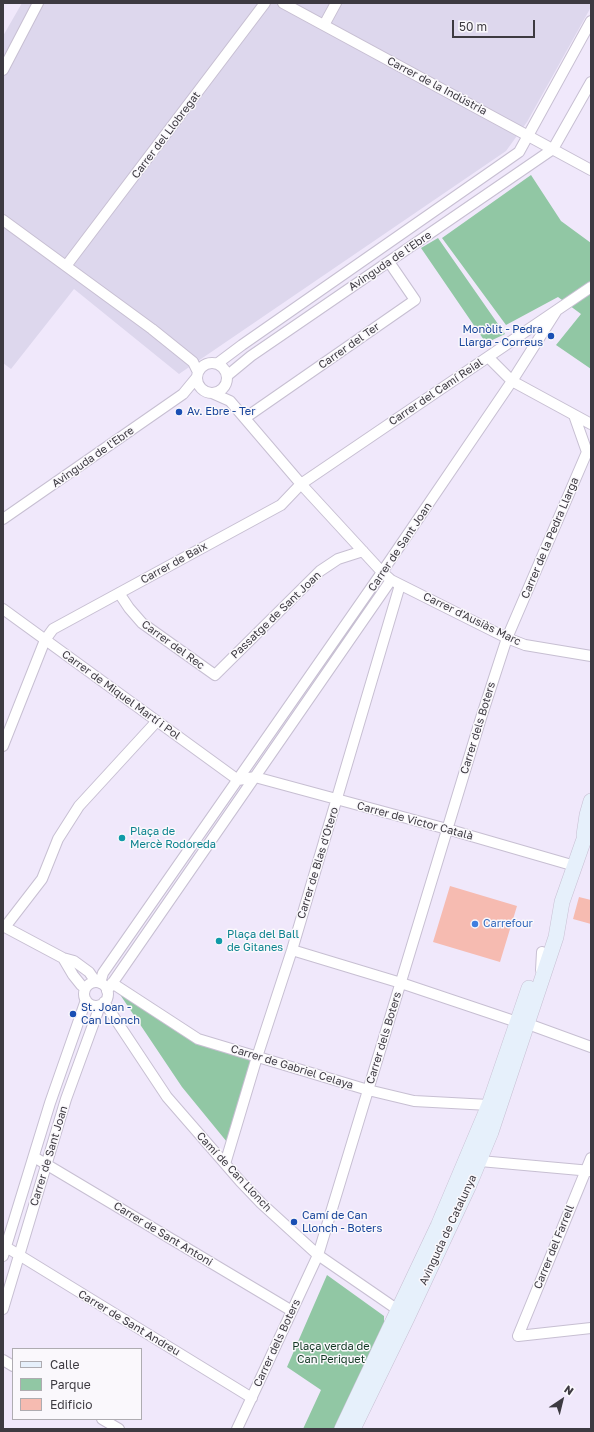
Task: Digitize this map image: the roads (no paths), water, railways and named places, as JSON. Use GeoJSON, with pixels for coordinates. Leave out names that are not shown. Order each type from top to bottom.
{"type":"FeatureCollection","features":[{"type":"Feature","properties":{"kind":"street"},"geometry":{"type":"LineString","coordinates":[[3,70],[38,3]]}},
{"type":"Feature","properties":{"kind":"street","name":"Carrer del Llobregat"},"geometry":{"type":"LineString","coordinates":[[66,266],[265,3]]}},
{"type":"Feature","properties":{"kind":"street","name":"Carrer de la Indústria"},"geometry":{"type":"LineString","coordinates":[[283,3],[529,135],[591,170]]}},
{"type":"Feature","properties":{"kind":"street"},"geometry":{"type":"LineString","coordinates":[[324,25],[336,3]]}},
{"type":"Feature","properties":{"kind":"street","name":"Avinguda de l'Ebre"},"geometry":{"type":"LineString","coordinates":[[3,519],[184,394],[200,371],[213,362],[218,363],[519,152],[591,21]]}},
{"type":"Feature","properties":{"kind":"street"},"geometry":{"type":"LineString","coordinates":[[553,149],[591,82]]}},
{"type":"Feature","properties":{"kind":"street","name":"Avinguda de l'Ebre"},"geometry":{"type":"LineString","coordinates":[[184,394],[220,391],[227,379],[251,356],[553,149]]}},
{"type":"Feature","properties":{"kind":"street"},"geometry":{"type":"LineString","coordinates":[[3,220],[152,329],[193,362],[200,371],[198,382],[207,391],[230,401],[301,484]]}},
{"type":"Feature","properties":{"kind":"street","name":"Carrer del Ter"},"geometry":{"type":"LineString","coordinates":[[245,418],[416,300],[389,262]]}},
{"type":"Feature","properties":{"kind":"street","name":"Carrer del Camí Reial"},"geometry":{"type":"LineString","coordinates":[[301,484],[591,287]]}},
{"type":"Feature","properties":{"kind":"street","name":"Carrer de Sant Joan"},"geometry":{"type":"LineString","coordinates":[[104,985],[103,973],[382,572],[512,381],[557,310]]}},
{"type":"Feature","properties":{"kind":"street"},"geometry":{"type":"LineString","coordinates":[[488,357],[512,381],[591,424]]}},
{"type":"Feature","properties":{"kind":"street"},"geometry":{"type":"LineString","coordinates":[[218,363],[226,370],[230,401]]}},
{"type":"Feature","properties":{"kind":"street","name":"Carrer de la Pedra Llarga"},"geometry":{"type":"LineString","coordinates":[[507,638],[587,452],[574,416]]}},
{"type":"Feature","properties":{"kind":"street","name":"Carrer d'Ausiàs Marc"},"geometry":{"type":"LineString","coordinates":[[301,484],[382,572],[396,582],[507,638],[525,645],[591,656]]}},
{"type":"Feature","properties":{"kind":"street","name":"Carrer de Baix"},"geometry":{"type":"LineString","coordinates":[[45,640],[53,629],[281,505],[301,484]]}},
{"type":"Feature","properties":{"kind":"street","name":"Passatge de Sant Joan"},"geometry":{"type":"LineString","coordinates":[[214,675],[320,571],[338,560],[363,551]]}},
{"type":"Feature","properties":{"kind":"street","name":"Carrer de Sant Joan"},"geometry":{"type":"LineString","coordinates":[[104,985],[396,582]]}},
{"type":"Feature","properties":{"kind":"street","name":"Carrer de Blas d'Otero"},"geometry":{"type":"LineString","coordinates":[[225,1164],[257,1057],[292,950],[337,799],[396,582]]}},
{"type":"Feature","properties":{"kind":"street","name":"Carrer del Rec"},"geometry":{"type":"LineString","coordinates":[[119,593],[142,623],[214,675]]}},
{"type":"Feature","properties":{"kind":"street","name":"Carrer de Miquel Martí i Pol"},"geometry":{"type":"LineString","coordinates":[[3,609],[238,780]]}},
{"type":"Feature","properties":{"kind":"street","name":"Carrer dels Boters"},"geometry":{"type":"LineString","coordinates":[[238,1429],[318,1255],[447,829],[507,638]]}},
{"type":"Feature","properties":{"kind":"street"},"geometry":{"type":"LineString","coordinates":[[3,746],[45,640]]}},
{"type":"Feature","properties":{"kind":"street"},"geometry":{"type":"LineString","coordinates":[[104,985],[89,984],[85,988],[84,994],[86,1000],[90,1004],[96,1006],[102,1003],[108,994],[104,985],[74,961],[63,958],[4,926],[42,880],[58,838],[79,806],[157,721]]}},
{"type":"Feature","properties":{"kind":"street"},"geometry":{"type":"LineString","coordinates":[[238,780],[255,777]]}},
{"type":"Feature","properties":{"kind":"street","name":"Carrer de Victor Català"},"geometry":{"type":"LineString","coordinates":[[255,777],[447,829],[575,866]]}},
{"type":"Feature","properties":{"kind":"street","name":"Avinguda de Catalunya"},"geometry":{"type":"LineString","coordinates":[[583,842],[587,815],[591,801]]}},
{"type":"Feature","properties":{"kind":"street","name":"Avinguda de Catalunya"},"geometry":{"type":"LineString","coordinates":[[342,1429],[438,1226],[489,1105],[509,1048],[523,1023],[556,937],[562,902],[583,842],[591,825]]}},
{"type":"Feature","properties":{"kind":"street","name":"Avinguda de Catalunya"},"geometry":{"type":"LineString","coordinates":[[352,1429],[408,1318],[480,1160],[491,1132],[542,952],[554,915],[562,902]]}},
{"type":"Feature","properties":{"kind":"street"},"geometry":{"type":"LineString","coordinates":[[292,950],[401,983],[591,1047]]}},
{"type":"Feature","properties":{"kind":"street"},"geometry":{"type":"LineString","coordinates":[[63,958],[73,975],[85,988]]}},
{"type":"Feature","properties":{"kind":"street","name":"Carrer de Gabriel Celaya"},"geometry":{"type":"LineString","coordinates":[[104,985],[198,1039],[368,1090],[414,1102],[489,1105]]}},
{"type":"Feature","properties":{"kind":"street","name":"Carrer de Sant Joan"},"geometry":{"type":"LineString","coordinates":[[4,1252],[50,1103],[86,1000]]}},
{"type":"Feature","properties":{"kind":"street","name":"Carrer de Sant Joan"},"geometry":{"type":"LineString","coordinates":[[3,1309],[66,1099],[102,1003]]}},
{"type":"Feature","properties":{"kind":"street","name":"Camí de Can Llonch"},"geometry":{"type":"LineString","coordinates":[[102,1003],[167,1097],[225,1164],[261,1202],[318,1255],[398,1310]]}},
{"type":"Feature","properties":{"kind":"street","name":"Carrer de Sant Antoni"},"geometry":{"type":"LineString","coordinates":[[34,1157],[292,1311]]}},
{"type":"Feature","properties":{"kind":"street","name":"Carrer del Farrell"},"geometry":{"type":"LineString","coordinates":[[591,1158],[588,1170],[518,1336],[591,1328]]}},
{"type":"Feature","properties":{"kind":"street"},"geometry":{"type":"LineString","coordinates":[[480,1160],[588,1170]]}},
{"type":"Feature","properties":{"kind":"street"},"geometry":{"type":"LineString","coordinates":[[352,1429],[366,1390],[401,1318],[398,1310],[407,1303],[447,1220],[469,1186]]}},
{"type":"Feature","properties":{"kind":"street","name":"Carrer de Sant Andreu"},"geometry":{"type":"LineString","coordinates":[[4,1252],[19,1256],[252,1398]]}},
{"type":"Feature","properties":{"kind":"street"},"geometry":{"type":"LineString","coordinates":[[3,1360],[12,1365]]}},
{"type":"Feature","properties":{"kind":"street"},"geometry":{"type":"LineString","coordinates":[[104,1420],[118,1429]]}},
{"type":"Feature","properties":{"kind":"place","name":"Monòlit - Pedra Llarga - Correus"},"geometry":{"type":"Point","coordinates":[551,336]}},
{"type":"Feature","properties":{"kind":"place","name":"Av. Ebre - Ter"},"geometry":{"type":"Point","coordinates":[179,412]}},
{"type":"Feature","properties":{"kind":"place","name":"Plaça de Mercè Rodoreda"},"geometry":{"type":"Point","coordinates":[122,838]}},
{"type":"Feature","properties":{"kind":"place","name":"Carrefour"},"geometry":{"type":"Point","coordinates":[475,924]}},
{"type":"Feature","properties":{"kind":"place","name":"Plaça del Ball de Gitanes"},"geometry":{"type":"Point","coordinates":[219,941]}},
{"type":"Feature","properties":{"kind":"place","name":"St. Joan - Can Llonch"},"geometry":{"type":"Point","coordinates":[73,1014]}},
{"type":"Feature","properties":{"kind":"place","name":"Camí de Can Llonch - Boters"},"geometry":{"type":"Point","coordinates":[294,1222]}},
{"type":"Feature","properties":{"kind":"park label","name":"Plaça verda de Can Periquet"},"geometry":{"type":"Point","coordinates":[331,1353]}}]}
